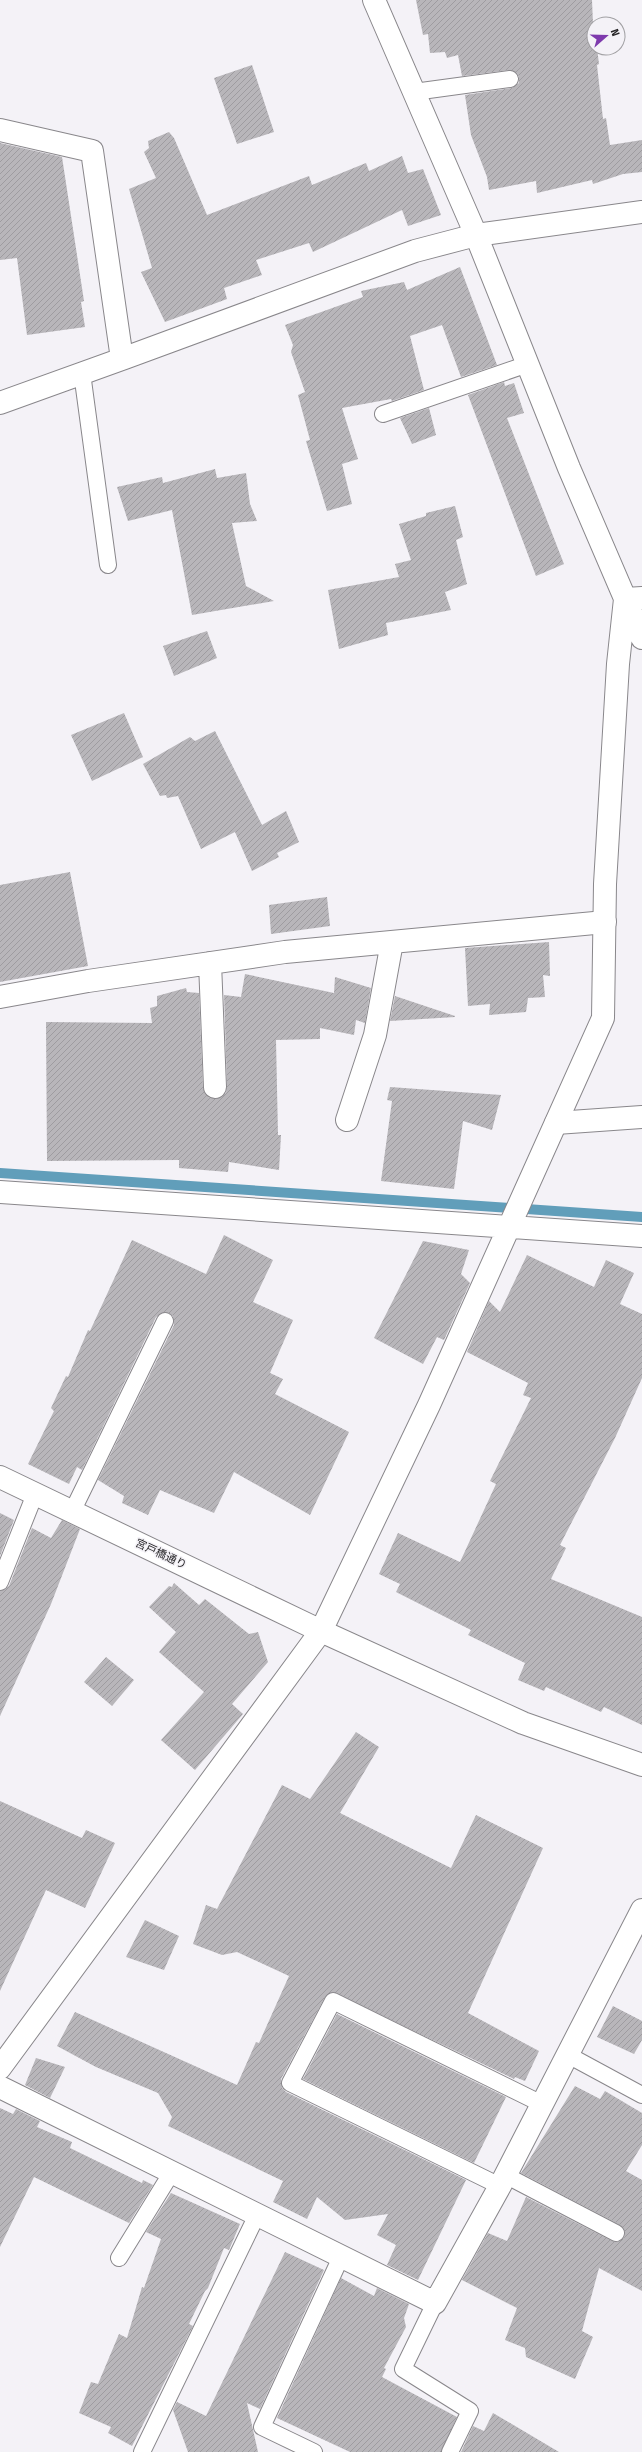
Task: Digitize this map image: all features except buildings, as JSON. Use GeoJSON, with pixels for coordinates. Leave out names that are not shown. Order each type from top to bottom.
{"type":"FeatureCollection","features":[{"type":"Feature","properties":{"kind":"street"},"geometry":{"type":"LineString","coordinates":[[374,0],[476,235],[528,364],[634,599],[642,638]]}},
{"type":"Feature","properties":{"kind":"street"},"geometry":{"type":"LineString","coordinates":[[0,130],[92,152],[122,359]]}},
{"type":"Feature","properties":{"kind":"street"},"geometry":{"type":"LineString","coordinates":[[0,402],[122,359],[415,251],[476,235],[642,212]]}},
{"type":"Feature","properties":{"kind":"street"},"geometry":{"type":"LineString","coordinates":[[0,2068],[321,1631],[425,1412],[603,1018],[604,922],[618,672],[634,599]]}},
{"type":"Feature","properties":{"kind":"street"},"geometry":{"type":"LineString","coordinates":[[0,997],[88,981],[285,952],[604,922]]}},
{"type":"Feature","properties":{"kind":"street"},"geometry":{"type":"LineString","coordinates":[[347,1120],[375,1035],[392,942]]}},
{"type":"Feature","properties":{"kind":"street"},"geometry":{"type":"LineString","coordinates":[[210,963],[215,1086]]}},
{"type":"Feature","properties":{"kind":"street"},"geometry":{"type":"LineString","coordinates":[[556,1123],[642,1117]]}},
{"type":"Feature","properties":{"kind":"street"},"geometry":{"type":"LineString","coordinates":[[0,1192],[642,1236]]}},
{"type":"Feature","properties":{"kind":"street","name":"宮戸橋通り"},"geometry":{"type":"LineString","coordinates":[[0,1477],[321,1631],[523,1723],[642,1766]]}},
{"type":"Feature","properties":{"kind":"street"},"geometry":{"type":"LineString","coordinates":[[0,2087],[436,2303],[503,2180],[642,1910]]}},
{"type":"Feature","properties":{"kind":"lane"},"geometry":{"type":"LineString","coordinates":[[414,92],[510,79]]}},
{"type":"Feature","properties":{"kind":"lane"},"geometry":{"type":"LineString","coordinates":[[383,414],[528,364]]}},
{"type":"Feature","properties":{"kind":"lane"},"geometry":{"type":"LineString","coordinates":[[82,373],[108,565]]}},
{"type":"Feature","properties":{"kind":"lane"},"geometry":{"type":"LineString","coordinates":[[72,1512],[165,1321]]}},
{"type":"Feature","properties":{"kind":"lane"},"geometry":{"type":"LineString","coordinates":[[0,1582],[35,1494]]}},
{"type":"Feature","properties":{"kind":"lane"},"geometry":{"type":"LineString","coordinates":[[542,2104],[333,2001],[290,2083],[616,2233]]}},
{"type":"Feature","properties":{"kind":"lane"},"geometry":{"type":"LineString","coordinates":[[568,2055],[642,2095]]}},
{"type":"Feature","properties":{"kind":"lane"},"geometry":{"type":"LineString","coordinates":[[119,2258],[172,2172]]}},
{"type":"Feature","properties":{"kind":"lane"},"geometry":{"type":"LineString","coordinates":[[142,2452],[257,2215]]}},
{"type":"Feature","properties":{"kind":"lane"},"geometry":{"type":"LineString","coordinates":[[314,2452],[262,2427],[341,2257]]}},
{"type":"Feature","properties":{"kind":"lane"},"geometry":{"type":"LineString","coordinates":[[436,2303],[403,2370],[470,2411],[450,2452]]}},
{"type":"Feature","properties":{"kind":"waterway"},"geometry":{"type":"LineString","coordinates":[[0,1173],[642,1217]]}}]}
